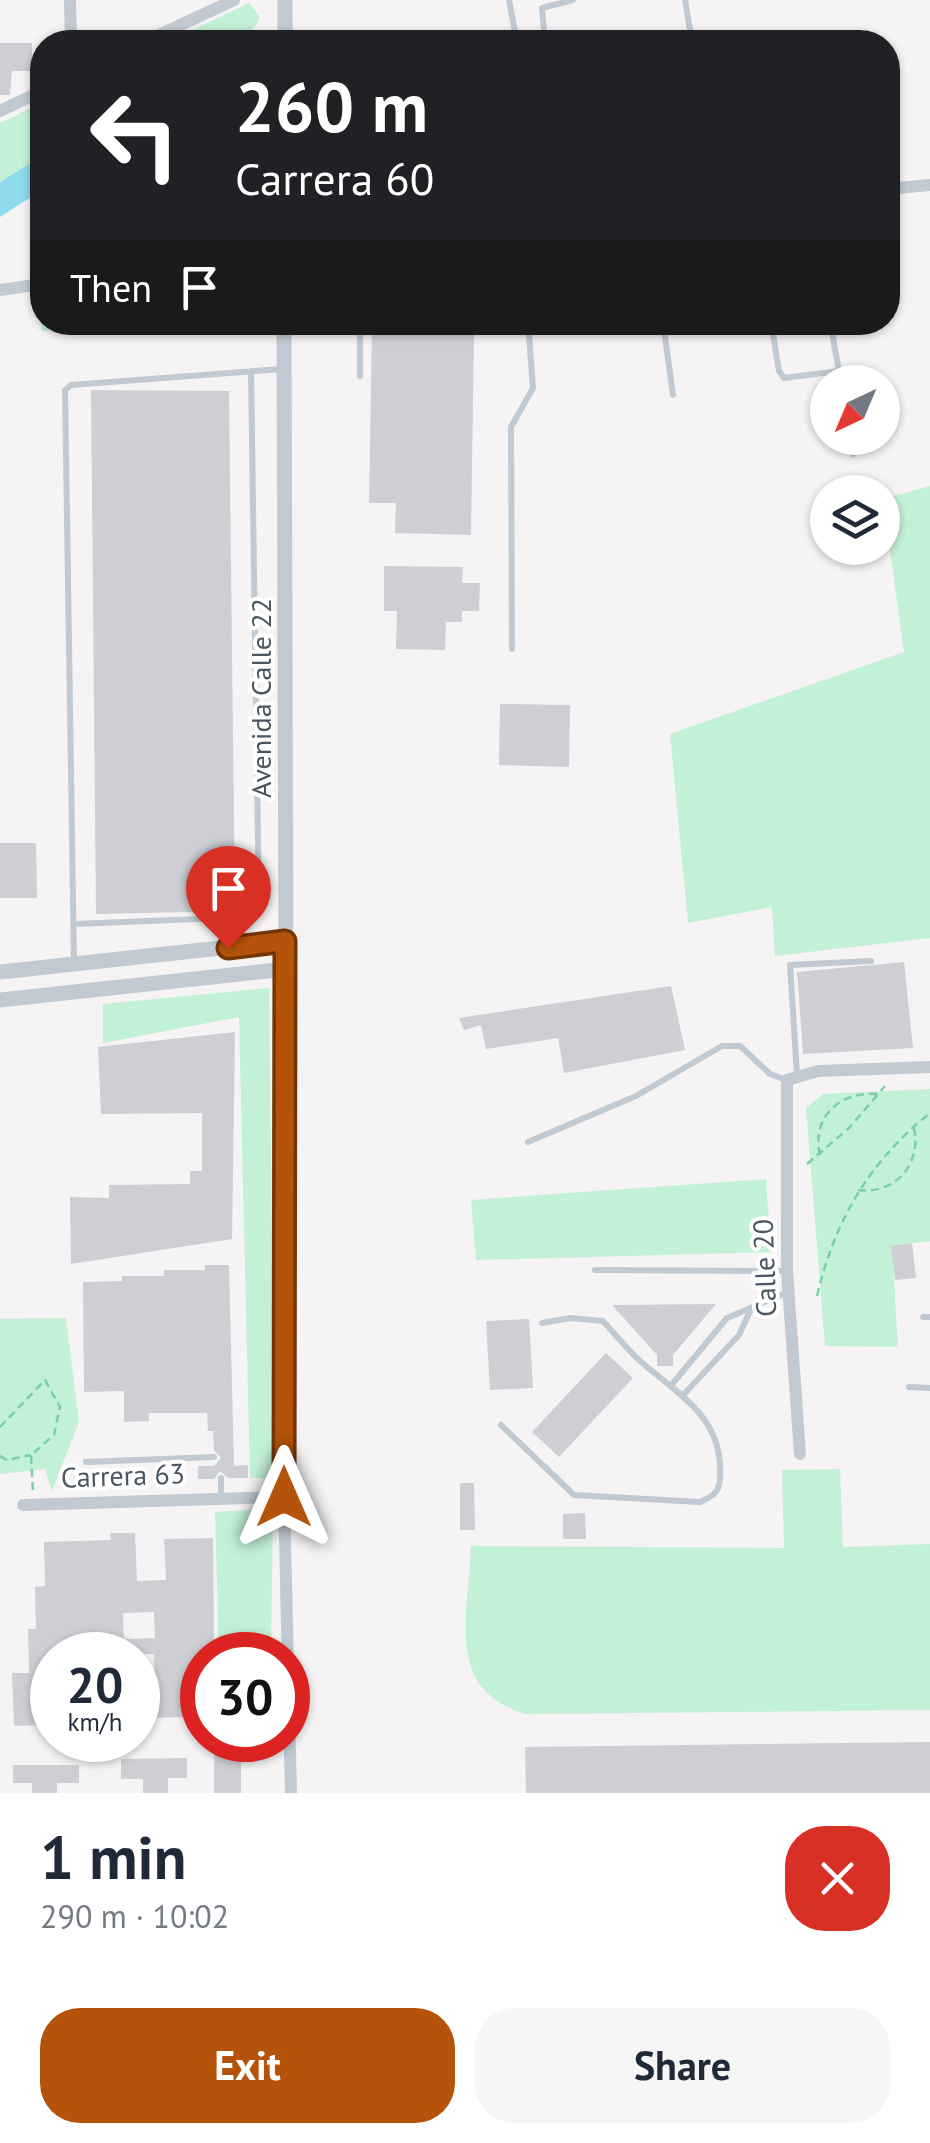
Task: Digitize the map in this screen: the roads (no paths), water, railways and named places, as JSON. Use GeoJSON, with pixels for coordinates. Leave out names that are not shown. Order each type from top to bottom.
{"type":"FeatureCollection","features":[{"type":"Feature","properties":{"kind":"street"},"geometry":{"type":"LineString","coordinates":[[70,0],[71,30]]}},
{"type":"Feature","properties":{"kind":"street"},"geometry":{"type":"LineString","coordinates":[[170,30],[234,0]]}},
{"type":"Feature","properties":{"kind":"street"},"geometry":{"type":"LineString","coordinates":[[285,0],[285,30]]}},
{"type":"Feature","properties":{"kind":"street"},"geometry":{"type":"LineString","coordinates":[[0,111],[30,97]]}},
{"type":"Feature","properties":{"kind":"street"},"geometry":{"type":"LineString","coordinates":[[900,188],[930,184]]}},
{"type":"Feature","properties":{"kind":"street"},"geometry":{"type":"LineString","coordinates":[[0,290],[30,286]]}},
{"type":"Feature","properties":{"kind":"street","name":"Avenida Calle 22"},"geometry":{"type":"LineString","coordinates":[[284,335],[284,1497],[292,1793]]}},
{"type":"Feature","properties":{"kind":"street"},"geometry":{"type":"LineString","coordinates":[[0,972],[285,941]]}},
{"type":"Feature","properties":{"kind":"street"},"geometry":{"type":"LineString","coordinates":[[74,964],[75,990]]}},
{"type":"Feature","properties":{"kind":"street"},"geometry":{"type":"LineString","coordinates":[[0,1000],[286,968]]}},
{"type":"Feature","properties":{"kind":"street"},"geometry":{"type":"LineString","coordinates":[[792,1078],[818,1071],[930,1067]]}},
{"type":"Feature","properties":{"kind":"street","name":"Calle 20"},"geometry":{"type":"LineString","coordinates":[[792,1078],[787,1271],[800,1454]]}},
{"type":"Feature","properties":{"kind":"street","name":"Carrera 63"},"geometry":{"type":"LineString","coordinates":[[28,1504],[284,1497]]}},
{"type":"Feature","properties":{"kind":"lane"},"geometry":{"type":"LineString","coordinates":[[510,0],[515,30]]}},
{"type":"Feature","properties":{"kind":"lane"},"geometry":{"type":"LineString","coordinates":[[544,30],[542,8],[573,0]]}},
{"type":"Feature","properties":{"kind":"lane"},"geometry":{"type":"LineString","coordinates":[[685,0],[690,30]]}},
{"type":"Feature","properties":{"kind":"lane"},"geometry":{"type":"LineString","coordinates":[[360,335],[360,376]]}},
{"type":"Feature","properties":{"kind":"lane"},"geometry":{"type":"LineString","coordinates":[[512,649],[511,427],[533,388],[529,335]]}},
{"type":"Feature","properties":{"kind":"lane"},"geometry":{"type":"LineString","coordinates":[[664,335],[673,395]]}},
{"type":"Feature","properties":{"kind":"lane"},"geometry":{"type":"LineString","coordinates":[[773,335],[779,372],[784,378],[810,375]]}},
{"type":"Feature","properties":{"kind":"lane"},"geometry":{"type":"LineString","coordinates":[[832,335],[838,365]]}},
{"type":"Feature","properties":{"kind":"lane"},"geometry":{"type":"LineString","coordinates":[[74,964],[65,390],[71,384],[284,369]]}},
{"type":"Feature","properties":{"kind":"lane"},"geometry":{"type":"LineString","coordinates":[[74,924],[248,916],[258,907],[251,371]]}},
{"type":"Feature","properties":{"kind":"lane"},"geometry":{"type":"LineString","coordinates":[[528,1142],[636,1096],[722,1046],[740,1046],[770,1074],[792,1078],[790,966],[870,961]]}},
{"type":"Feature","properties":{"kind":"lane"},"geometry":{"type":"LineString","coordinates":[[596,1270],[787,1271]]}},
{"type":"Feature","properties":{"kind":"lane"},"geometry":{"type":"LineString","coordinates":[[673,1382],[728,1318],[788,1292]]}},
{"type":"Feature","properties":{"kind":"lane"},"geometry":{"type":"LineString","coordinates":[[685,1394],[739,1335],[752,1308]]}},
{"type":"Feature","properties":{"kind":"lane"},"geometry":{"type":"LineString","coordinates":[[501,1425],[574,1495],[700,1502],[716,1495],[720,1486],[720,1454],[707,1423],[673,1382],[637,1358],[603,1321],[570,1318],[542,1322]]}},
{"type":"Feature","properties":{"kind":"lane"},"geometry":{"type":"LineString","coordinates":[[909,1387],[930,1388]]}},
{"type":"Feature","properties":{"kind":"lane"},"geometry":{"type":"LineString","coordinates":[[86,1462],[214,1456]]}},
{"type":"Feature","properties":{"kind":"lane"},"geometry":{"type":"LineString","coordinates":[[221,1478],[222,1497]]}},
{"type":"Feature","properties":{"kind":"water"},"geometry":{"type":"Polygon","coordinates":[[[30,163],[30,198],[0,217],[0,182],[30,163]]]}}]}
